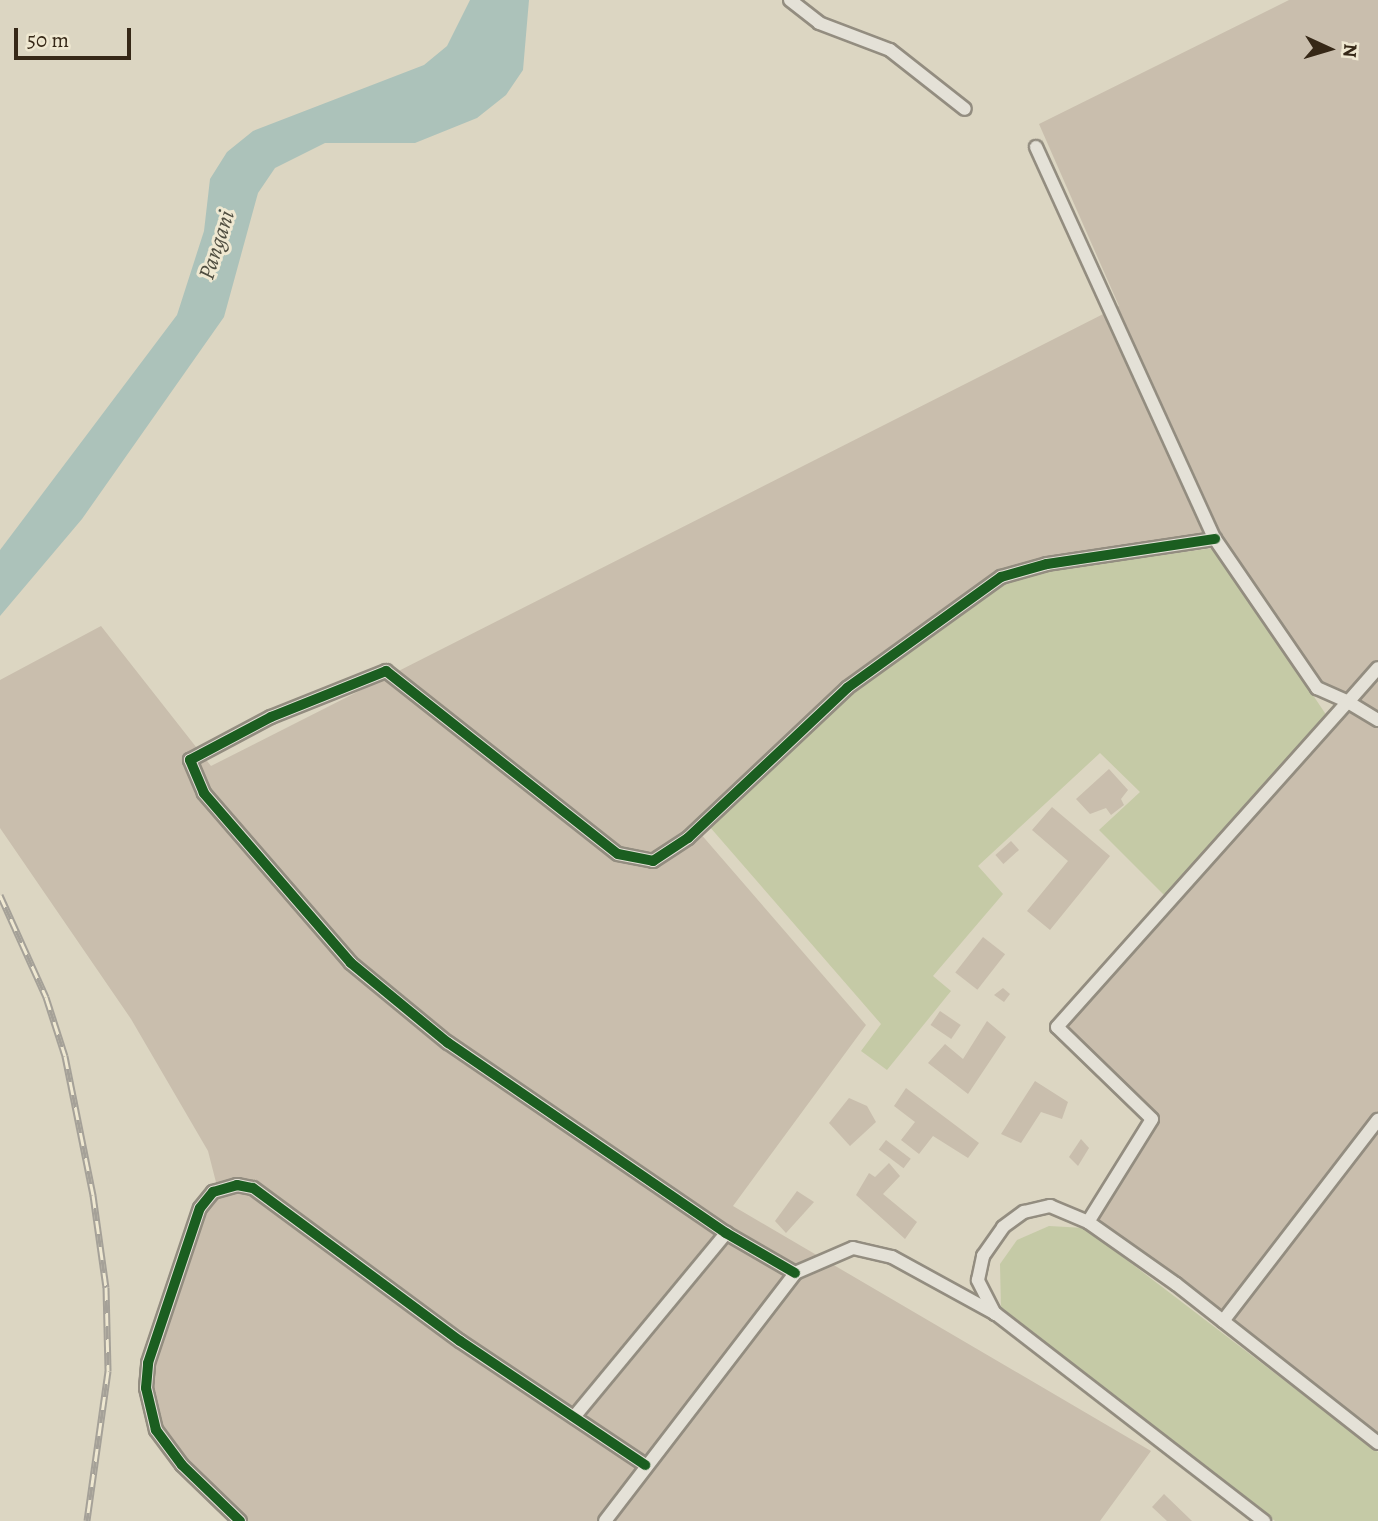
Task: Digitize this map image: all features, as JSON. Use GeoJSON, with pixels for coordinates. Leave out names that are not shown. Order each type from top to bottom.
{"type":"FeatureCollection","features":[{"type":"Feature","properties":{"kind":"street"},"geometry":{"type":"LineString","coordinates":[[790,0],[819,23],[890,50],[965,109]]}},
{"type":"Feature","properties":{"kind":"street"},"geometry":{"type":"LineString","coordinates":[[1036,147],[1215,539],[1317,688],[1378,720]]}},
{"type":"Feature","properties":{"kind":"street"},"geometry":{"type":"LineString","coordinates":[[796,1273],[726,1233],[449,1043],[351,963],[204,793],[190,760],[271,717],[386,671],[618,854],[653,861],[688,838],[847,688],[1001,577],[1047,564],[1215,539]]}},
{"type":"Feature","properties":{"kind":"street"},"geometry":{"type":"LineString","coordinates":[[1088,1222],[1152,1119],[1057,1027],[1378,668]]}},
{"type":"Feature","properties":{"kind":"street"},"geometry":{"type":"LineString","coordinates":[[1223,1321],[1378,1120]]}},
{"type":"Feature","properties":{"kind":"street"},"geometry":{"type":"LineString","coordinates":[[240,1521],[182,1465],[156,1430],[146,1388],[148,1363],[191,1234],[213,1192],[237,1185],[253,1188],[645,1465]]}},
{"type":"Feature","properties":{"kind":"street"},"geometry":{"type":"LineString","coordinates":[[996,1314],[978,1280],[983,1256],[1003,1227],[1024,1212],[1050,1206],[1088,1222],[1223,1321],[1378,1443]]}},
{"type":"Feature","properties":{"kind":"street"},"geometry":{"type":"LineString","coordinates":[[574,1417],[726,1233]]}},
{"type":"Feature","properties":{"kind":"street"},"geometry":{"type":"LineString","coordinates":[[605,1521],[645,1465],[796,1273],[853,1248],[892,1257],[996,1314],[1264,1521]]}},
{"type":"Feature","properties":{"kind":"green space"},"geometry":{"type":"Polygon","coordinates":[[[1214,548],[1329,719],[1166,897],[1099,830],[1140,792],[1100,753],[978,866],[1003,894],[933,976],[951,991],[887,1070],[861,1051],[881,1024],[709,826],[851,692],[1003,582],[1048,570],[1214,548]]]}},
{"type":"Feature","properties":{"kind":"green space"},"geometry":{"type":"Polygon","coordinates":[[[1049,1226],[1085,1228],[1378,1452],[1378,1521],[1275,1521],[1001,1309],[1000,1264],[1017,1240],[1049,1226]]]}},
{"type":"Feature","properties":{"kind":"water","name":"Pangani"},"geometry":{"type":"Polygon","coordinates":[[[470,0],[529,0],[523,70],[506,95],[477,118],[415,143],[325,143],[275,168],[258,193],[224,317],[82,519],[0,616],[0,550],[177,315],[204,231],[210,179],[227,152],[253,131],[424,65],[447,46],[470,0]]]}},
{"type":"Feature","properties":{"kind":"building"},"geometry":{"type":"Polygon","coordinates":[[[1289,0],[1378,0],[1378,1434],[1097,1219],[1160,1118],[1065,1027],[1350,710],[1321,683],[1219,536],[1046,558],[998,572],[844,683],[693,825],[866,1025],[733,1206],[1151,1451],[1100,1521],[245,1521],[185,1463],[159,1428],[149,1388],[151,1364],[204,1209],[219,1194],[208,1151],[131,1019],[0,828],[0,680],[101,626],[211,766],[1119,306],[1039,124],[1289,0]]]}},
{"type":"Feature","properties":{"kind":"building"},"geometry":{"type":"Polygon","coordinates":[[[1109,769],[1128,790],[1121,799],[1124,805],[1111,815],[1106,808],[1090,814],[1076,799],[1109,769]]]}},
{"type":"Feature","properties":{"kind":"building"},"geometry":{"type":"Polygon","coordinates":[[[1052,807],[1110,856],[1050,930],[1027,911],[1068,861],[1032,830],[1052,807]]]}},
{"type":"Feature","properties":{"kind":"building"},"geometry":{"type":"Polygon","coordinates":[[[1011,841],[1019,850],[1003,864],[995,855],[1011,841]]]}},
{"type":"Feature","properties":{"kind":"building"},"geometry":{"type":"Polygon","coordinates":[[[983,937],[1005,954],[977,990],[955,972],[983,937]]]}},
{"type":"Feature","properties":{"kind":"building"},"geometry":{"type":"Polygon","coordinates":[[[1003,988],[1010,994],[1004,1002],[994,995],[1003,988]]]}},
{"type":"Feature","properties":{"kind":"building"},"geometry":{"type":"Polygon","coordinates":[[[940,1011],[961,1025],[951,1039],[930,1025],[940,1011]]]}},
{"type":"Feature","properties":{"kind":"building"},"geometry":{"type":"Polygon","coordinates":[[[987,1021],[1006,1037],[968,1094],[928,1063],[945,1044],[963,1059],[987,1021]]]}},
{"type":"Feature","properties":{"kind":"building"},"geometry":{"type":"Polygon","coordinates":[[[1035,1081],[1068,1102],[1062,1119],[1041,1112],[1021,1143],[1001,1134],[1035,1081]]]}},
{"type":"Feature","properties":{"kind":"building"},"geometry":{"type":"Polygon","coordinates":[[[906,1088],[979,1143],[968,1158],[933,1136],[919,1154],[901,1140],[915,1122],[894,1106],[906,1088]]]}},
{"type":"Feature","properties":{"kind":"building"},"geometry":{"type":"Polygon","coordinates":[[[849,1098],[867,1106],[876,1122],[850,1146],[829,1123],[849,1098]]]}},
{"type":"Feature","properties":{"kind":"building"},"geometry":{"type":"Polygon","coordinates":[[[1081,1139],[1089,1148],[1078,1166],[1069,1157],[1081,1139]]]}},
{"type":"Feature","properties":{"kind":"building"},"geometry":{"type":"Polygon","coordinates":[[[886,1140],[911,1159],[904,1168],[879,1150],[886,1140]]]}},
{"type":"Feature","properties":{"kind":"building"},"geometry":{"type":"Polygon","coordinates":[[[889,1163],[900,1176],[883,1194],[917,1222],[905,1239],[856,1195],[869,1173],[875,1177],[889,1163]]]}},
{"type":"Feature","properties":{"kind":"building"},"geometry":{"type":"Polygon","coordinates":[[[797,1191],[814,1202],[786,1233],[775,1221],[797,1191]]]}},
{"type":"Feature","properties":{"kind":"building"},"geometry":{"type":"Polygon","coordinates":[[[1164,1494],[1192,1521],[1167,1521],[1152,1507],[1164,1494]]]}},
{"type":"Feature","properties":{"kind":"railway"},"geometry":{"type":"LineString","coordinates":[[0,895],[46,997],[65,1056],[93,1195],[106,1287],[108,1371],[87,1521]]}},
{"type":"Feature","properties":{"kind":"cycle path"},"geometry":{"type":"LineString","coordinates":[[795,1273],[726,1233],[448,1043],[351,963],[204,793],[190,760],[271,717],[386,671],[618,854],[653,861],[688,838],[847,688],[1001,577],[1047,564],[1215,539]]}},
{"type":"Feature","properties":{"kind":"cycle path"},"geometry":{"type":"LineString","coordinates":[[240,1521],[182,1465],[156,1430],[146,1388],[148,1363],[200,1208],[213,1192],[237,1185],[253,1188],[460,1341],[645,1465]]}}]}
